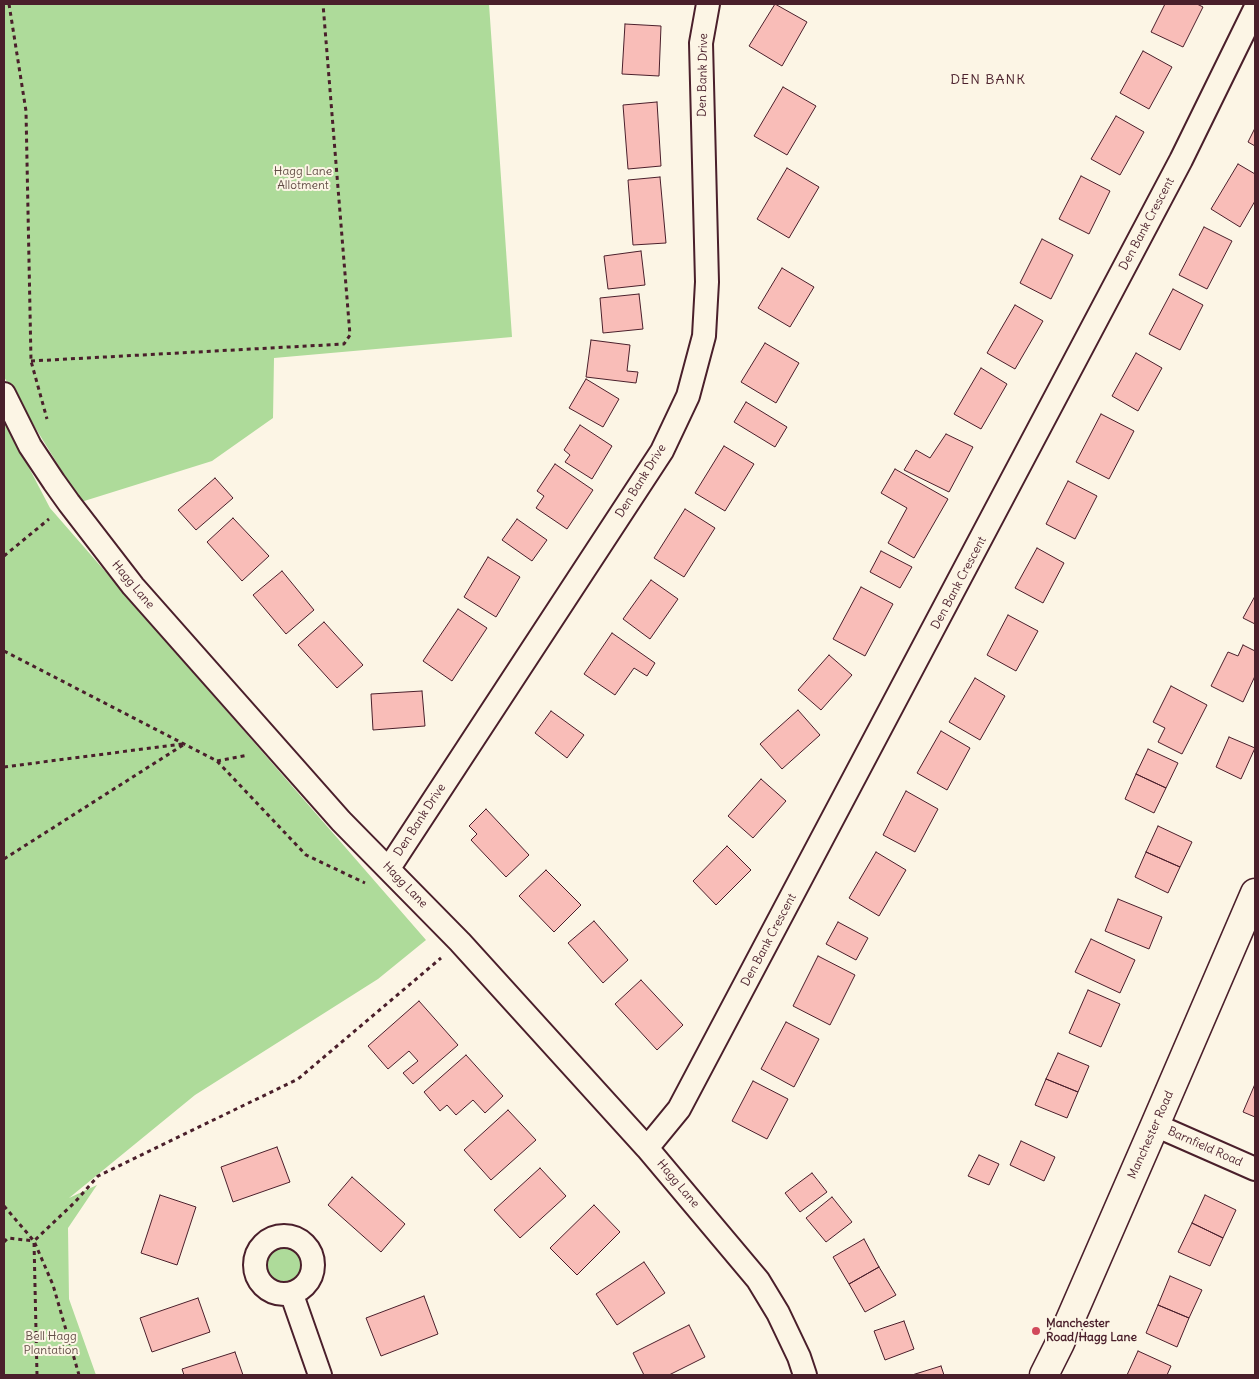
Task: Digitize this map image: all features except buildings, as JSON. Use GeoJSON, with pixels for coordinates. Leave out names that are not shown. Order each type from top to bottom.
{"type":"FeatureCollection","features":[{"type":"Feature","properties":{"kind":"main road","name":"Manchester Road"},"geometry":{"type":"LineString","coordinates":[[1044,1375],[1060,1343],[1255,893]]}},
{"type":"Feature","properties":{"kind":"street","name":"Den Bank Drive"},"geometry":{"type":"LineString","coordinates":[[386,864],[662,451],[688,396],[704,336],[707,282],[701,43],[708,4]]}},
{"type":"Feature","properties":{"kind":"street","name":"Den Bank Crescent"},"geometry":{"type":"LineString","coordinates":[[647,1148],[679,1109],[684,1100],[1181,160],[1255,9]]}},
{"type":"Feature","properties":{"kind":"street","name":"Hagg Lane"},"geometry":{"type":"LineString","coordinates":[[4,394],[30,446],[68,503],[133,586],[341,821],[386,864],[460,942],[647,1148],[758,1280],[778,1314],[799,1357],[805,1375]]}},
{"type":"Feature","properties":{"kind":"street","name":"Barnfield Road"},"geometry":{"type":"LineString","coordinates":[[1155,1125],[1255,1169]]}},
{"type":"Feature","properties":{"kind":"street"},"geometry":{"type":"LineString","coordinates":[[292,1295],[320,1375]]}},
{"type":"Feature","properties":{"kind":"path"},"geometry":{"type":"LineString","coordinates":[[9,4],[26,111],[32,361],[49,425]]}},
{"type":"Feature","properties":{"kind":"path"},"geometry":{"type":"LineString","coordinates":[[32,361],[344,344],[350,335],[323,4]]}},
{"type":"Feature","properties":{"kind":"path"},"geometry":{"type":"LineString","coordinates":[[4,556],[68,503]]}},
{"type":"Feature","properties":{"kind":"path"},"geometry":{"type":"LineString","coordinates":[[4,651],[217,761],[306,856],[370,886],[379,878],[371,869],[386,864]]}},
{"type":"Feature","properties":{"kind":"path"},"geometry":{"type":"LineString","coordinates":[[4,767],[184,744]]}},
{"type":"Feature","properties":{"kind":"path"},"geometry":{"type":"LineString","coordinates":[[4,859],[184,744]]}},
{"type":"Feature","properties":{"kind":"path"},"geometry":{"type":"LineString","coordinates":[[37,1375],[34,1241],[75,1202],[98,1176],[298,1079],[460,942]]}},
{"type":"Feature","properties":{"kind":"path"},"geometry":{"type":"LineString","coordinates":[[4,1206],[34,1241],[53,1285],[79,1375]]}},
{"type":"Feature","properties":{"kind":"path"},"geometry":{"type":"LineString","coordinates":[[4,1242],[8,1238],[34,1241]]}},
{"type":"Feature","properties":{"kind":"green space","name":"Hagg Lane Allotment"},"geometry":{"type":"Polygon","coordinates":[[[4,4],[489,4],[512,337],[274,358],[273,418],[212,461],[81,502],[4,377],[4,4]]]}},
{"type":"Feature","properties":{"kind":"green space","name":"Bell Hagg Plantation"},"geometry":{"type":"Polygon","coordinates":[[[4,420],[50,508],[426,940],[378,979],[195,1095],[69,1198],[97,1185],[68,1228],[69,1299],[96,1375],[4,1375],[4,420]]]}},
{"type":"Feature","properties":{"kind":"green space"},"geometry":{"type":"Polygon","coordinates":[[[284,1248],[296,1253],[301,1265],[296,1277],[284,1282],[272,1277],[267,1265],[272,1253],[284,1248]]]}},
{"type":"Feature","properties":{"kind":"place","name":"Manchester Road/Hagg Lane"},"geometry":{"type":"Point","coordinates":[1036,1331]}},
{"type":"Feature","properties":{"kind":"district","name":"DEN BANK"},"geometry":{"type":"Point","coordinates":[988,80]}}]}
